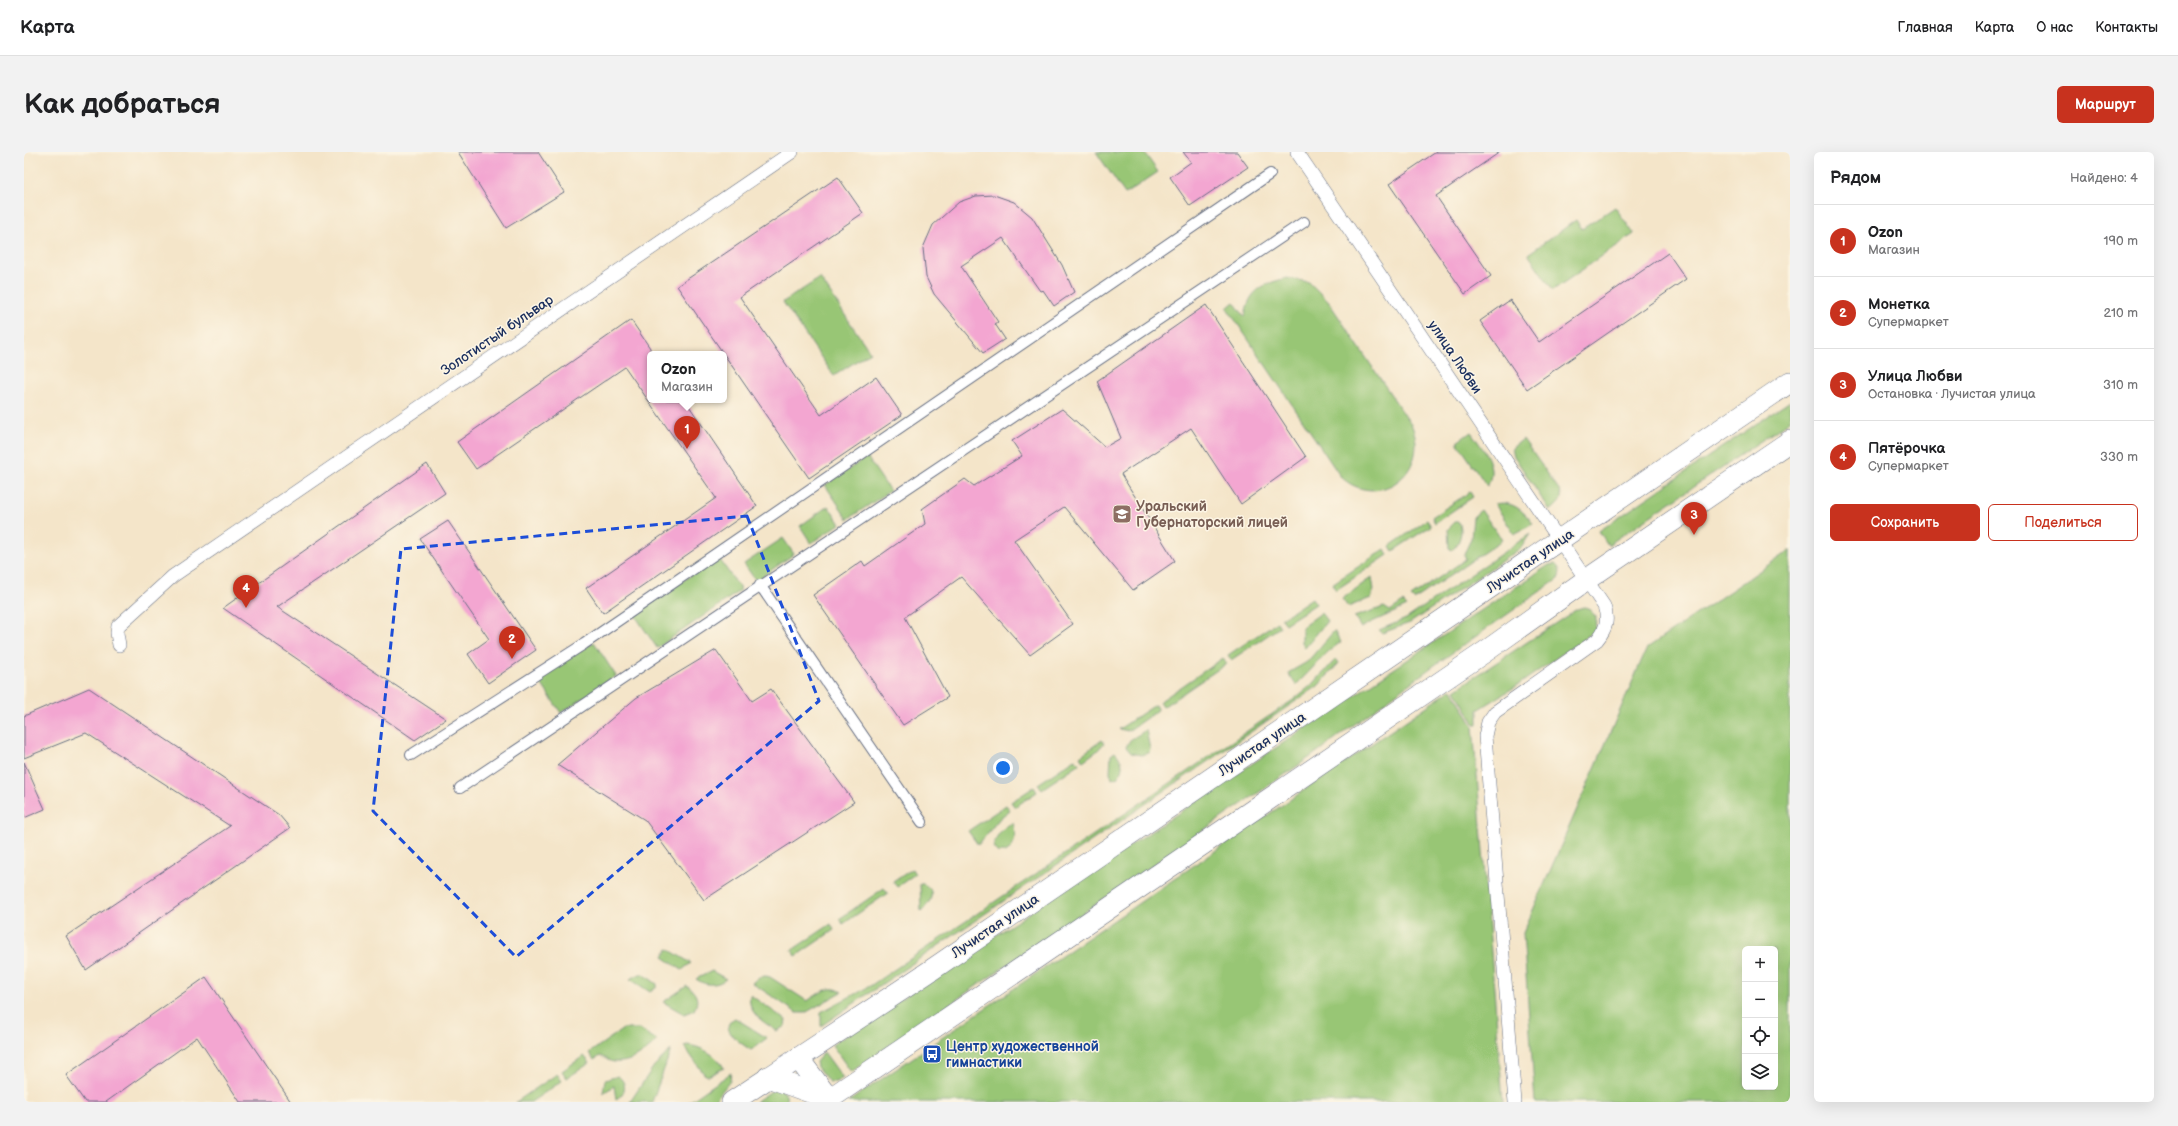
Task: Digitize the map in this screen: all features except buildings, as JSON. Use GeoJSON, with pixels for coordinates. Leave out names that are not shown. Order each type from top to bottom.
{"type":"FeatureCollection","features":[{"type":"Feature","properties":{"kind":"main road","name":"Лучистая улица"},"geometry":{"type":"LineString","coordinates":[[732,1102],[927,973],[1560,541],[1790,382]]}},
{"type":"Feature","properties":{"kind":"main road"},"geometry":{"type":"LineString","coordinates":[[827,1101],[1489,649],[1586,580],[1790,441]]}},
{"type":"Feature","properties":{"kind":"main road"},"geometry":{"type":"LineString","coordinates":[[798,1058],[827,1101]]}},
{"type":"Feature","properties":{"kind":"main road"},"geometry":{"type":"LineString","coordinates":[[768,1077],[827,1101]]}},
{"type":"Feature","properties":{"kind":"street","name":"Золотистый бульвар"},"geometry":{"type":"LineString","coordinates":[[119,645],[117,633],[118,626],[220,544],[792,152]]}},
{"type":"Feature","properties":{"kind":"street","name":"улица Любви"},"geometry":{"type":"LineString","coordinates":[[1297,152],[1604,606],[1607,624],[1597,640],[1495,712],[1488,722],[1485,736],[1515,1102]]}},
{"type":"Feature","properties":{"kind":"street"},"geometry":{"type":"LineString","coordinates":[[411,755],[584,644],[1270,174]]}},
{"type":"Feature","properties":{"kind":"street"},"geometry":{"type":"LineString","coordinates":[[460,788],[1304,222]]}},
{"type":"Feature","properties":{"kind":"street"},"geometry":{"type":"LineString","coordinates":[[760,586],[922,822]]}},
{"type":"Feature","properties":{"kind":"highlighted area"},"geometry":{"type":"Polygon","coordinates":[[[747,516],[819,701],[516,957],[373,811],[401,549],[747,516]]]}},
{"type":"Feature","properties":{"kind":"green space"},"geometry":{"type":"Polygon","coordinates":[[[1096,152],[1144,152],[1158,172],[1125,194],[1096,152]]]}},
{"type":"Feature","properties":{"kind":"green space"},"geometry":{"type":"Polygon","coordinates":[[[1615,207],[1634,234],[1553,290],[1528,254],[1576,220],[1582,229],[1615,207]]]}},
{"type":"Feature","properties":{"kind":"green space"},"geometry":{"type":"Polygon","coordinates":[[[820,278],[870,352],[834,376],[783,302],[820,278]]]}},
{"type":"Feature","properties":{"kind":"green space"},"geometry":{"type":"Polygon","coordinates":[[[1287,278],[1309,282],[1328,301],[1412,426],[1416,443],[1414,458],[1407,472],[1397,482],[1384,488],[1370,490],[1354,486],[1340,476],[1227,308],[1234,302],[1245,317],[1249,301],[1258,290],[1270,283],[1287,278]]]}},
{"type":"Feature","properties":{"kind":"green space"},"geometry":{"type":"Polygon","coordinates":[[[1790,401],[1790,421],[1608,545],[1599,531],[1790,401]]]}},
{"type":"Feature","properties":{"kind":"green space"},"geometry":{"type":"Polygon","coordinates":[[[1471,432],[1484,451],[1490,464],[1490,479],[1487,486],[1457,442],[1471,432]]]}},
{"type":"Feature","properties":{"kind":"green space"},"geometry":{"type":"Polygon","coordinates":[[[1523,439],[1560,491],[1560,500],[1550,511],[1514,456],[1512,448],[1523,439]]]}},
{"type":"Feature","properties":{"kind":"green space"},"geometry":{"type":"Polygon","coordinates":[[[867,457],[890,491],[848,519],[825,485],[867,457]]]}},
{"type":"Feature","properties":{"kind":"green space"},"geometry":{"type":"Polygon","coordinates":[[[1470,492],[1473,497],[1435,523],[1432,517],[1470,492]]]}},
{"type":"Feature","properties":{"kind":"green space"},"geometry":{"type":"Polygon","coordinates":[[[1501,503],[1512,505],[1522,511],[1533,524],[1514,534],[1495,504],[1501,503]]]}},
{"type":"Feature","properties":{"kind":"green space"},"geometry":{"type":"Polygon","coordinates":[[[828,506],[840,524],[811,543],[800,526],[828,506]]]}},
{"type":"Feature","properties":{"kind":"green space"},"geometry":{"type":"Polygon","coordinates":[[[1481,510],[1502,540],[1414,600],[1411,597],[1466,559],[1464,554],[1471,539],[1473,517],[1481,510]]]}},
{"type":"Feature","properties":{"kind":"green space"},"geometry":{"type":"Polygon","coordinates":[[[1427,520],[1431,526],[1393,551],[1390,546],[1427,520]]]}},
{"type":"Feature","properties":{"kind":"green space"},"geometry":{"type":"Polygon","coordinates":[[[1455,522],[1459,522],[1461,533],[1459,541],[1452,550],[1449,548],[1448,529],[1455,522]]]}},
{"type":"Feature","properties":{"kind":"green space"},"geometry":{"type":"Polygon","coordinates":[[[1530,534],[1521,548],[1410,623],[1382,633],[1379,630],[1406,619],[1530,534]]]}},
{"type":"Feature","properties":{"kind":"green space"},"geometry":{"type":"Polygon","coordinates":[[[783,538],[794,554],[756,581],[744,564],[783,538]]]}},
{"type":"Feature","properties":{"kind":"green space"},"geometry":{"type":"Polygon","coordinates":[[[1385,549],[1388,555],[1336,590],[1332,584],[1385,549]]]}},
{"type":"Feature","properties":{"kind":"green space"},"geometry":{"type":"Polygon","coordinates":[[[1790,550],[1790,1102],[1535,1102],[1523,933],[1647,648],[1790,550]]]}},
{"type":"Feature","properties":{"kind":"green space"},"geometry":{"type":"Polygon","coordinates":[[[718,557],[741,590],[657,648],[634,614],[718,557]]]}},
{"type":"Feature","properties":{"kind":"green space"},"geometry":{"type":"Polygon","coordinates":[[[1555,564],[1560,571],[1558,579],[1432,667],[1309,758],[851,1072],[832,1045],[1549,565],[1555,564]]]}},
{"type":"Feature","properties":{"kind":"green space"},"geometry":{"type":"Polygon","coordinates":[[[1372,577],[1374,590],[1371,598],[1348,607],[1342,599],[1372,577]]]}},
{"type":"Feature","properties":{"kind":"green space"},"geometry":{"type":"Polygon","coordinates":[[[1312,598],[1316,604],[1285,624],[1281,619],[1312,598]]]}},
{"type":"Feature","properties":{"kind":"green space"},"geometry":{"type":"Polygon","coordinates":[[[1403,602],[1407,606],[1361,628],[1354,617],[1384,607],[1390,611],[1403,602]]]}},
{"type":"Feature","properties":{"kind":"green space"},"geometry":{"type":"Polygon","coordinates":[[[1584,607],[1588,608],[1596,617],[1595,631],[1518,685],[1478,710],[1478,725],[1475,725],[1455,690],[1577,609],[1584,607]]]}},
{"type":"Feature","properties":{"kind":"green space"},"geometry":{"type":"Polygon","coordinates":[[[1321,613],[1327,621],[1305,648],[1302,642],[1302,627],[1321,613]]]}},
{"type":"Feature","properties":{"kind":"green space"},"geometry":{"type":"Polygon","coordinates":[[[1277,622],[1280,627],[1231,660],[1228,655],[1277,622]]]}},
{"type":"Feature","properties":{"kind":"green space"},"geometry":{"type":"Polygon","coordinates":[[[1334,631],[1341,642],[1329,651],[1296,685],[1288,673],[1307,662],[1334,631]]]}},
{"type":"Feature","properties":{"kind":"green space"},"geometry":{"type":"Polygon","coordinates":[[[594,642],[616,676],[561,713],[538,679],[594,642]]]}},
{"type":"Feature","properties":{"kind":"green space"},"geometry":{"type":"Polygon","coordinates":[[[1223,658],[1226,664],[1163,707],[1159,702],[1223,658]]]}},
{"type":"Feature","properties":{"kind":"green space"},"geometry":{"type":"Polygon","coordinates":[[[1336,659],[1339,663],[1318,686],[821,1026],[821,1012],[870,986],[1293,700],[1314,683],[1336,659]]]}},
{"type":"Feature","properties":{"kind":"green space"},"geometry":{"type":"Polygon","coordinates":[[[1452,689],[1473,726],[1503,1102],[848,1102],[1452,689]]]}},
{"type":"Feature","properties":{"kind":"green space"},"geometry":{"type":"Polygon","coordinates":[[[1155,705],[1158,710],[1128,731],[1119,729],[1155,705]]]}},
{"type":"Feature","properties":{"kind":"green space"},"geometry":{"type":"Polygon","coordinates":[[[1146,730],[1150,749],[1149,753],[1141,755],[1131,753],[1126,747],[1130,740],[1146,730]]]}},
{"type":"Feature","properties":{"kind":"green space"},"geometry":{"type":"Polygon","coordinates":[[[1102,740],[1104,743],[1097,751],[1083,761],[1080,756],[1102,740]]]}},
{"type":"Feature","properties":{"kind":"green space"},"geometry":{"type":"Polygon","coordinates":[[[1115,752],[1121,761],[1122,767],[1118,777],[1112,779],[1110,772],[1111,755],[1115,752]]]}},
{"type":"Feature","properties":{"kind":"green space"},"geometry":{"type":"Polygon","coordinates":[[[1075,759],[1079,764],[1042,789],[1038,784],[1075,759]]]}},
{"type":"Feature","properties":{"kind":"green space"},"geometry":{"type":"Polygon","coordinates":[[[1034,787],[1037,792],[1015,807],[1011,802],[1034,787]]]}},
{"type":"Feature","properties":{"kind":"green space"},"geometry":{"type":"Polygon","coordinates":[[[1006,805],[1010,810],[1000,818],[978,845],[968,831],[1006,805]]]}},
{"type":"Feature","properties":{"kind":"green space"},"geometry":{"type":"Polygon","coordinates":[[[1013,823],[1015,833],[1011,848],[1008,851],[997,852],[993,847],[994,843],[1003,829],[1009,824],[1013,823]]]}},
{"type":"Feature","properties":{"kind":"green space"},"geometry":{"type":"Polygon","coordinates":[[[912,869],[915,874],[897,887],[893,882],[912,869]]]}},
{"type":"Feature","properties":{"kind":"green space"},"geometry":{"type":"Polygon","coordinates":[[[920,884],[923,884],[930,890],[931,897],[930,901],[921,911],[920,884]]]}},
{"type":"Feature","properties":{"kind":"green space"},"geometry":{"type":"Polygon","coordinates":[[[884,888],[888,893],[843,924],[839,919],[884,888]]]}},
{"type":"Feature","properties":{"kind":"green space"},"geometry":{"type":"Polygon","coordinates":[[[831,924],[834,930],[796,956],[792,950],[831,924]]]}},
{"type":"Feature","properties":{"kind":"green space"},"geometry":{"type":"Polygon","coordinates":[[[668,949],[691,963],[682,970],[663,957],[668,949]]]}},
{"type":"Feature","properties":{"kind":"green space"},"geometry":{"type":"Polygon","coordinates":[[[712,971],[726,979],[719,983],[707,984],[696,979],[712,971]]]}},
{"type":"Feature","properties":{"kind":"green space"},"geometry":{"type":"Polygon","coordinates":[[[643,974],[657,984],[657,987],[650,992],[630,979],[643,974]]]}},
{"type":"Feature","properties":{"kind":"green space"},"geometry":{"type":"Polygon","coordinates":[[[759,977],[770,977],[807,1001],[828,989],[842,992],[805,1013],[797,1013],[752,983],[759,977]]]}},
{"type":"Feature","properties":{"kind":"green space"},"geometry":{"type":"Polygon","coordinates":[[[687,986],[693,991],[697,999],[694,1010],[684,1014],[663,1002],[687,986]]]}},
{"type":"Feature","properties":{"kind":"green space"},"geometry":{"type":"Polygon","coordinates":[[[750,995],[786,1020],[785,1026],[777,1031],[762,1021],[751,1007],[750,995]]]}},
{"type":"Feature","properties":{"kind":"green space"},"geometry":{"type":"Polygon","coordinates":[[[735,1018],[767,1038],[751,1050],[732,1036],[729,1031],[728,1026],[735,1018]]]}},
{"type":"Feature","properties":{"kind":"green space"},"geometry":{"type":"Polygon","coordinates":[[[623,1029],[639,1029],[657,1040],[644,1052],[627,1061],[613,1062],[600,1056],[594,1060],[589,1053],[623,1029]]]}},
{"type":"Feature","properties":{"kind":"green space"},"geometry":{"type":"Polygon","coordinates":[[[687,1045],[698,1047],[708,1052],[718,1059],[724,1068],[708,1076],[704,1074],[684,1046],[687,1045]]]}},
{"type":"Feature","properties":{"kind":"green space"},"geometry":{"type":"Polygon","coordinates":[[[671,1050],[652,1102],[630,1102],[654,1066],[671,1050]]]}},
{"type":"Feature","properties":{"kind":"green space"},"geometry":{"type":"Polygon","coordinates":[[[824,1052],[843,1078],[836,1082],[829,1082],[817,1067],[816,1062],[824,1052]]]}},
{"type":"Feature","properties":{"kind":"green space"},"geometry":{"type":"Polygon","coordinates":[[[584,1056],[590,1063],[567,1078],[562,1071],[584,1056]]]}},
{"type":"Feature","properties":{"kind":"green space"},"geometry":{"type":"Polygon","coordinates":[[[731,1073],[730,1081],[714,1101],[689,1102],[731,1073]]]}},
{"type":"Feature","properties":{"kind":"green space"},"geometry":{"type":"Polygon","coordinates":[[[557,1074],[562,1081],[531,1102],[516,1102],[557,1074]]]}},
{"type":"Feature","properties":{"kind":"green space"},"geometry":{"type":"Polygon","coordinates":[[[618,1076],[623,1082],[624,1091],[620,1097],[616,1099],[614,1086],[603,1093],[605,1080],[618,1076]]]}},
{"type":"Feature","properties":{"kind":"green space"},"geometry":{"type":"Polygon","coordinates":[[[776,1088],[781,1089],[786,1095],[787,1102],[755,1102],[776,1088]]]}},
{"type":"Feature","properties":{"kind":"place","name":"Ozon"},"geometry":{"type":"Point","coordinates":[687,449]}},
{"type":"Feature","properties":{"kind":"place","name":"Уральский Губернаторский лицей"},"geometry":{"type":"Point","coordinates":[1122,514]}},
{"type":"Feature","properties":{"kind":"place","name":"Улица Любви"},"geometry":{"type":"Point","coordinates":[1694,535]}},
{"type":"Feature","properties":{"kind":"place","name":"Пятёрочка"},"geometry":{"type":"Point","coordinates":[246,608]}},
{"type":"Feature","properties":{"kind":"place","name":"Монетка"},"geometry":{"type":"Point","coordinates":[512,659]}},
{"type":"Feature","properties":{"kind":"place","name":"Центр художественной гимнастики"},"geometry":{"type":"Point","coordinates":[932,1054]}}]}
